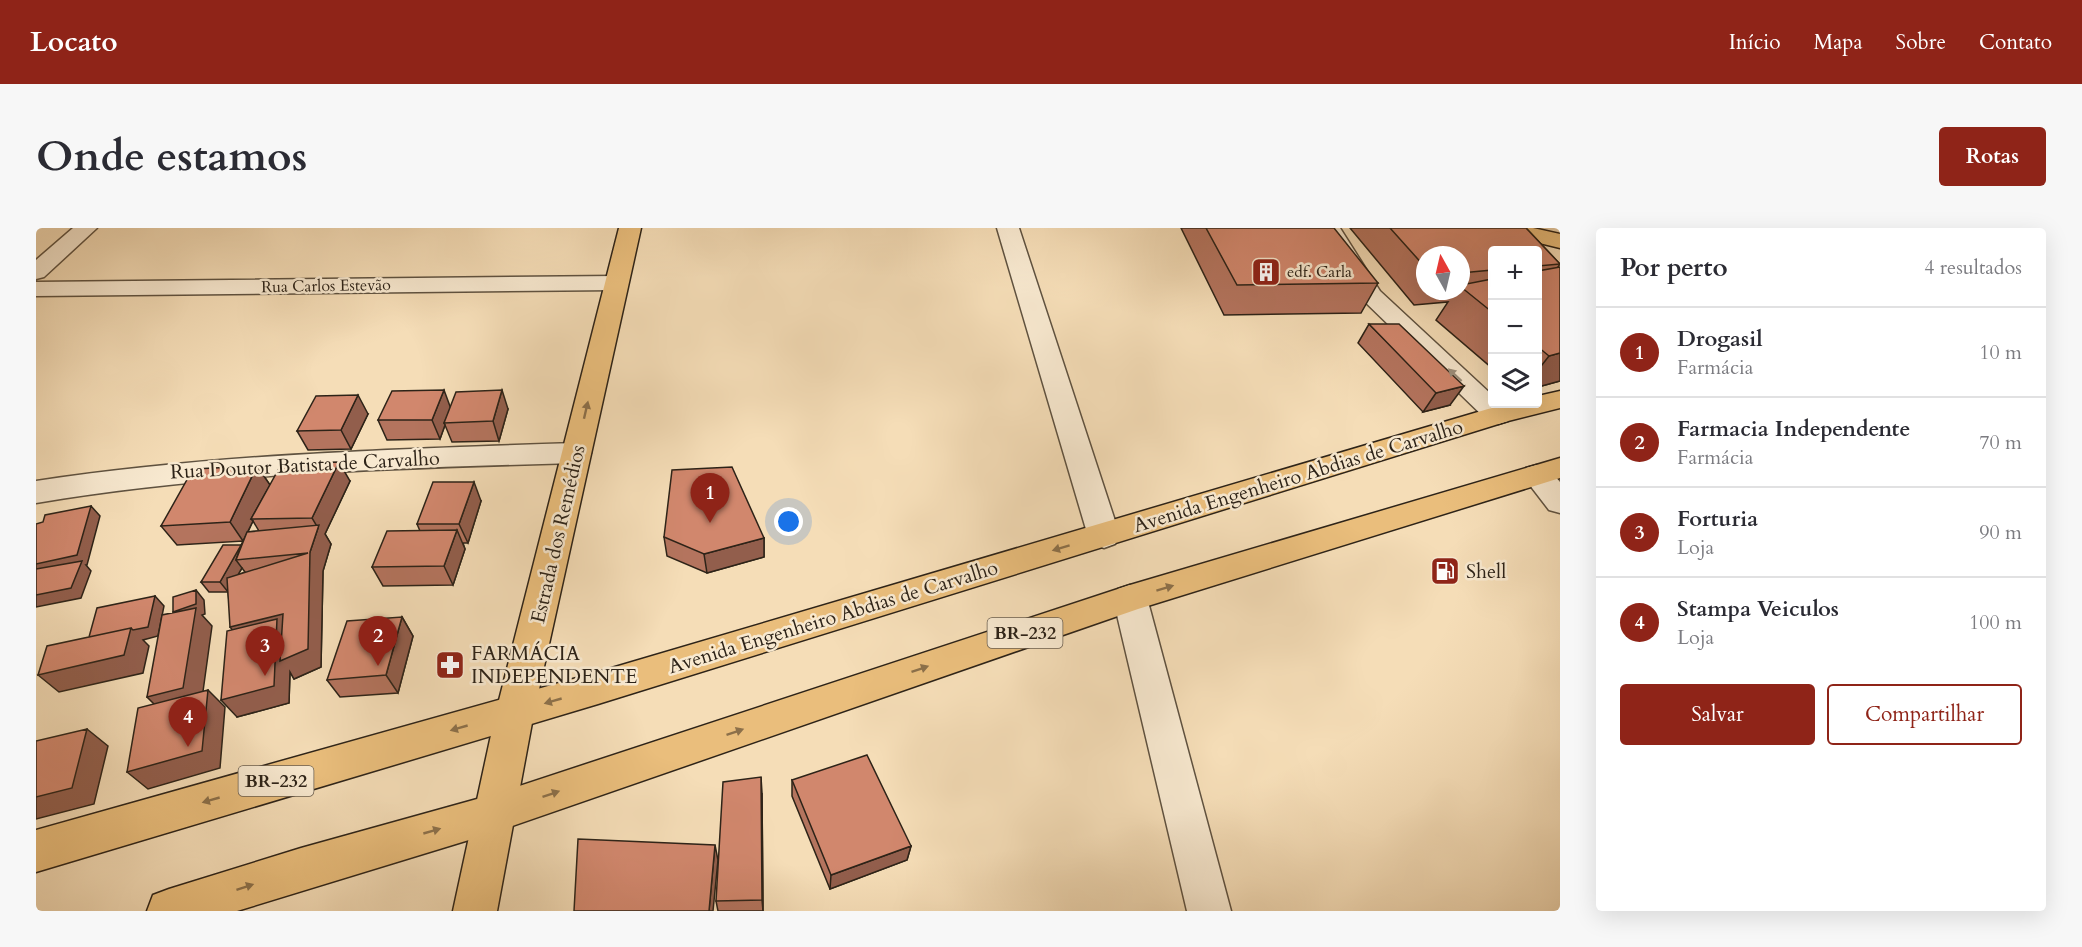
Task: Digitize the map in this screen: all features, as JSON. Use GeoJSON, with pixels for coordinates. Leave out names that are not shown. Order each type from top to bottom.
{"type":"FeatureCollection","features":[{"type":"Feature","properties":{"kind":"main road","name":"Estrada dos Remédios"},"geometry":{"type":"LineString","coordinates":[[475,911],[515,712],[630,228]]}},
{"type":"Feature","properties":{"kind":"main road"},"geometry":{"type":"LineString","coordinates":[[1506,228],[1560,241]]}},
{"type":"Feature","properties":{"kind":"main road","name":"Avenida Engenheiro Abdias de Carvalho"},"geometry":{"type":"LineString","coordinates":[[36,851],[515,712],[1104,536],[1498,415],[1560,399]]}},
{"type":"Feature","properties":{"kind":"main road","name":"BR-232"},"geometry":{"type":"LineString","coordinates":[[170,911],[301,869],[495,813],[1130,598],[1548,471]]}},
{"type":"Feature","properties":{"kind":"street"},"geometry":{"type":"LineString","coordinates":[[36,272],[86,228]]}},
{"type":"Feature","properties":{"kind":"street"},"geometry":{"type":"LineString","coordinates":[[1008,228],[1104,536]]}},
{"type":"Feature","properties":{"kind":"street"},"geometry":{"type":"LineString","coordinates":[[1329,228],[1371,295],[1498,415]]}},
{"type":"Feature","properties":{"kind":"street","name":"Rua Carlos Estevão"},"geometry":{"type":"LineString","coordinates":[[36,289],[616,283]]}},
{"type":"Feature","properties":{"kind":"street","name":"Rua Doutor Batista de Carvalho"},"geometry":{"type":"LineString","coordinates":[[36,492],[161,473],[266,464],[576,453]]}},
{"type":"Feature","properties":{"kind":"street"},"geometry":{"type":"LineString","coordinates":[[1548,471],[1560,502]]}},
{"type":"Feature","properties":{"kind":"street"},"geometry":{"type":"LineString","coordinates":[[1130,598],[1209,911]]}},
{"type":"Feature","properties":{"kind":"building"},"geometry":{"type":"Polygon","coordinates":[[[1206,228],[1334,228],[1378,283],[1237,285],[1206,228]]]}},
{"type":"Feature","properties":{"kind":"building"},"geometry":{"type":"Polygon","coordinates":[[[1390,228],[1526,228],[1560,264],[1542,266],[1542,246],[1488,246],[1488,270],[1470,272],[1470,246],[1416,246],[1416,257],[1390,228]]]}},
{"type":"Feature","properties":{"kind":"building"},"geometry":{"type":"Polygon","coordinates":[[[1560,267],[1560,353],[1549,356],[1542,350],[1542,270],[1560,267]]]}},
{"type":"Feature","properties":{"kind":"building"},"geometry":{"type":"Polygon","coordinates":[[[1488,280],[1488,309],[1470,294],[1470,283],[1488,280]]]}},
{"type":"Feature","properties":{"kind":"building"},"geometry":{"type":"Polygon","coordinates":[[[1369,324],[1399,324],[1464,386],[1436,393],[1369,324]]]}},
{"type":"Feature","properties":{"kind":"building"},"geometry":{"type":"Polygon","coordinates":[[[444,390],[432,420],[378,420],[392,391],[444,390]]]}},
{"type":"Feature","properties":{"kind":"building"},"geometry":{"type":"Polygon","coordinates":[[[502,390],[493,421],[444,423],[456,392],[502,390]]]}},
{"type":"Feature","properties":{"kind":"building"},"geometry":{"type":"Polygon","coordinates":[[[358,395],[341,430],[297,431],[316,396],[358,395]]]}},
{"type":"Feature","properties":{"kind":"building"},"geometry":{"type":"Polygon","coordinates":[[[339,462],[312,518],[251,519],[282,463],[339,462]]]}},
{"type":"Feature","properties":{"kind":"building"},"geometry":{"type":"Polygon","coordinates":[[[257,466],[230,522],[161,526],[193,469],[257,466]]]}},
{"type":"Feature","properties":{"kind":"building"},"geometry":{"type":"Polygon","coordinates":[[[732,467],[764,538],[704,554],[664,537],[672,470],[732,467]]]}},
{"type":"Feature","properties":{"kind":"building"},"geometry":{"type":"Polygon","coordinates":[[[433,482],[474,482],[459,524],[417,524],[433,482]]]}},
{"type":"Feature","properties":{"kind":"building"},"geometry":{"type":"Polygon","coordinates":[[[91,506],[77,555],[36,564],[36,524],[43,522],[45,515],[91,506]]]}},
{"type":"Feature","properties":{"kind":"building"},"geometry":{"type":"Polygon","coordinates":[[[319,525],[310,552],[308,649],[280,661],[283,614],[230,627],[227,578],[308,553],[236,560],[247,532],[319,525]]]}},
{"type":"Feature","properties":{"kind":"building"},"geometry":{"type":"Polygon","coordinates":[[[457,530],[444,566],[372,567],[387,531],[457,530]]]}},
{"type":"Feature","properties":{"kind":"building"},"geometry":{"type":"Polygon","coordinates":[[[223,545],[241,545],[220,582],[201,582],[223,545]]]}},
{"type":"Feature","properties":{"kind":"building"},"geometry":{"type":"Polygon","coordinates":[[[82,561],[71,588],[36,595],[36,569],[82,561]]]}},
{"type":"Feature","properties":{"kind":"building"},"geometry":{"type":"Polygon","coordinates":[[[196,590],[196,604],[173,612],[173,597],[196,590]]]}},
{"type":"Feature","properties":{"kind":"building"},"geometry":{"type":"Polygon","coordinates":[[[155,596],[148,627],[133,630],[131,628],[89,637],[97,608],[155,596]]]}},
{"type":"Feature","properties":{"kind":"building"},"geometry":{"type":"Polygon","coordinates":[[[196,608],[183,688],[147,697],[162,615],[196,608]]]}},
{"type":"Feature","properties":{"kind":"building"},"geometry":{"type":"Polygon","coordinates":[[[402,617],[386,675],[327,680],[347,621],[402,617]]]}},
{"type":"Feature","properties":{"kind":"building"},"geometry":{"type":"Polygon","coordinates":[[[277,619],[274,686],[221,700],[227,631],[277,619]]]}},
{"type":"Feature","properties":{"kind":"building"},"geometry":{"type":"Polygon","coordinates":[[[131,628],[124,655],[38,675],[47,646],[131,628]]]}},
{"type":"Feature","properties":{"kind":"building"},"geometry":{"type":"Polygon","coordinates":[[[208,690],[202,751],[127,772],[138,708],[208,690]]]}},
{"type":"Feature","properties":{"kind":"building"},"geometry":{"type":"Polygon","coordinates":[[[87,729],[72,788],[36,797],[36,741],[87,729]]]}},
{"type":"Feature","properties":{"kind":"building"},"geometry":{"type":"Polygon","coordinates":[[[867,755],[911,846],[831,875],[792,780],[867,755]]]}},
{"type":"Feature","properties":{"kind":"building"},"geometry":{"type":"Polygon","coordinates":[[[761,777],[762,900],[716,901],[723,782],[761,777]]]}},
{"type":"Feature","properties":{"kind":"building"},"geometry":{"type":"Polygon","coordinates":[[[578,839],[715,845],[709,911],[574,911],[578,839]]]}},
{"type":"Feature","properties":{"kind":"place","name":"edf. Carla"},"geometry":{"type":"Point","coordinates":[1266,272]}},
{"type":"Feature","properties":{"kind":"place","name":"Drogasil"},"geometry":{"type":"Point","coordinates":[710,523]}},
{"type":"Feature","properties":{"kind":"place","name":"Shell"},"geometry":{"type":"Point","coordinates":[1445,571]}},
{"type":"Feature","properties":{"kind":"place","name":"FARMÁCIA INDEPENDENTE"},"geometry":{"type":"Point","coordinates":[450,665]}},
{"type":"Feature","properties":{"kind":"place","name":"Farmacia Independente"},"geometry":{"type":"Point","coordinates":[378,666]}},
{"type":"Feature","properties":{"kind":"place","name":"Forturia"},"geometry":{"type":"Point","coordinates":[265,676]}},
{"type":"Feature","properties":{"kind":"place","name":"Stampa Veiculos"},"geometry":{"type":"Point","coordinates":[188,747]}}]}
